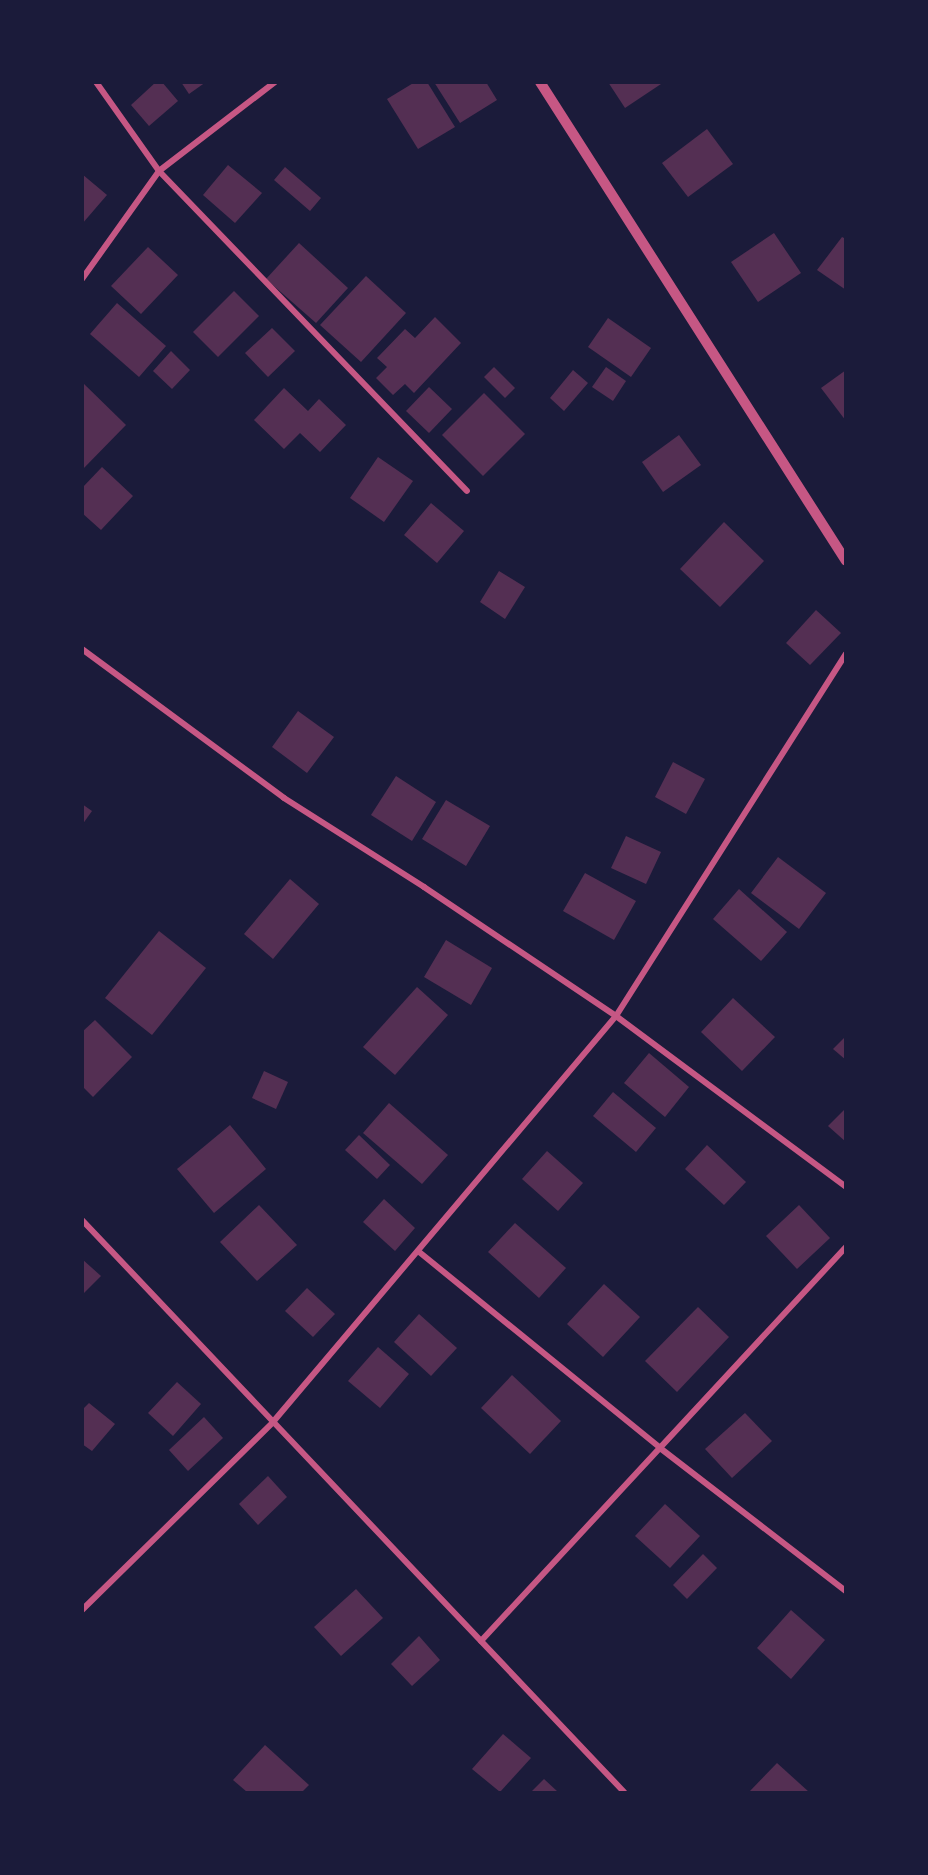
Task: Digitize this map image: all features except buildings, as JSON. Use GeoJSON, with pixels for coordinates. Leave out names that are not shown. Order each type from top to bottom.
{"type":"FeatureCollection","features":[{"type":"Feature","properties":{"kind":"street"},"geometry":{"type":"LineString","coordinates":[[96,82],[159,171],[468,491]]}},
{"type":"Feature","properties":{"kind":"street"},"geometry":{"type":"LineString","coordinates":[[82,279],[159,171],[275,82]]}},
{"type":"Feature","properties":{"kind":"street"},"geometry":{"type":"LineString","coordinates":[[540,82],[846,561]]}},
{"type":"Feature","properties":{"kind":"street"},"geometry":{"type":"LineString","coordinates":[[82,649],[284,798],[424,887],[616,1016],[846,1187]]}},
{"type":"Feature","properties":{"kind":"street"},"geometry":{"type":"LineString","coordinates":[[82,1610],[273,1422],[616,1016],[846,654]]}},
{"type":"Feature","properties":{"kind":"street"},"geometry":{"type":"LineString","coordinates":[[82,1220],[624,1792]]}},
{"type":"Feature","properties":{"kind":"street"},"geometry":{"type":"LineString","coordinates":[[481,1641],[846,1247]]}},
{"type":"Feature","properties":{"kind":"street"},"geometry":{"type":"LineString","coordinates":[[418,1251],[660,1448],[846,1591]]}}]}
